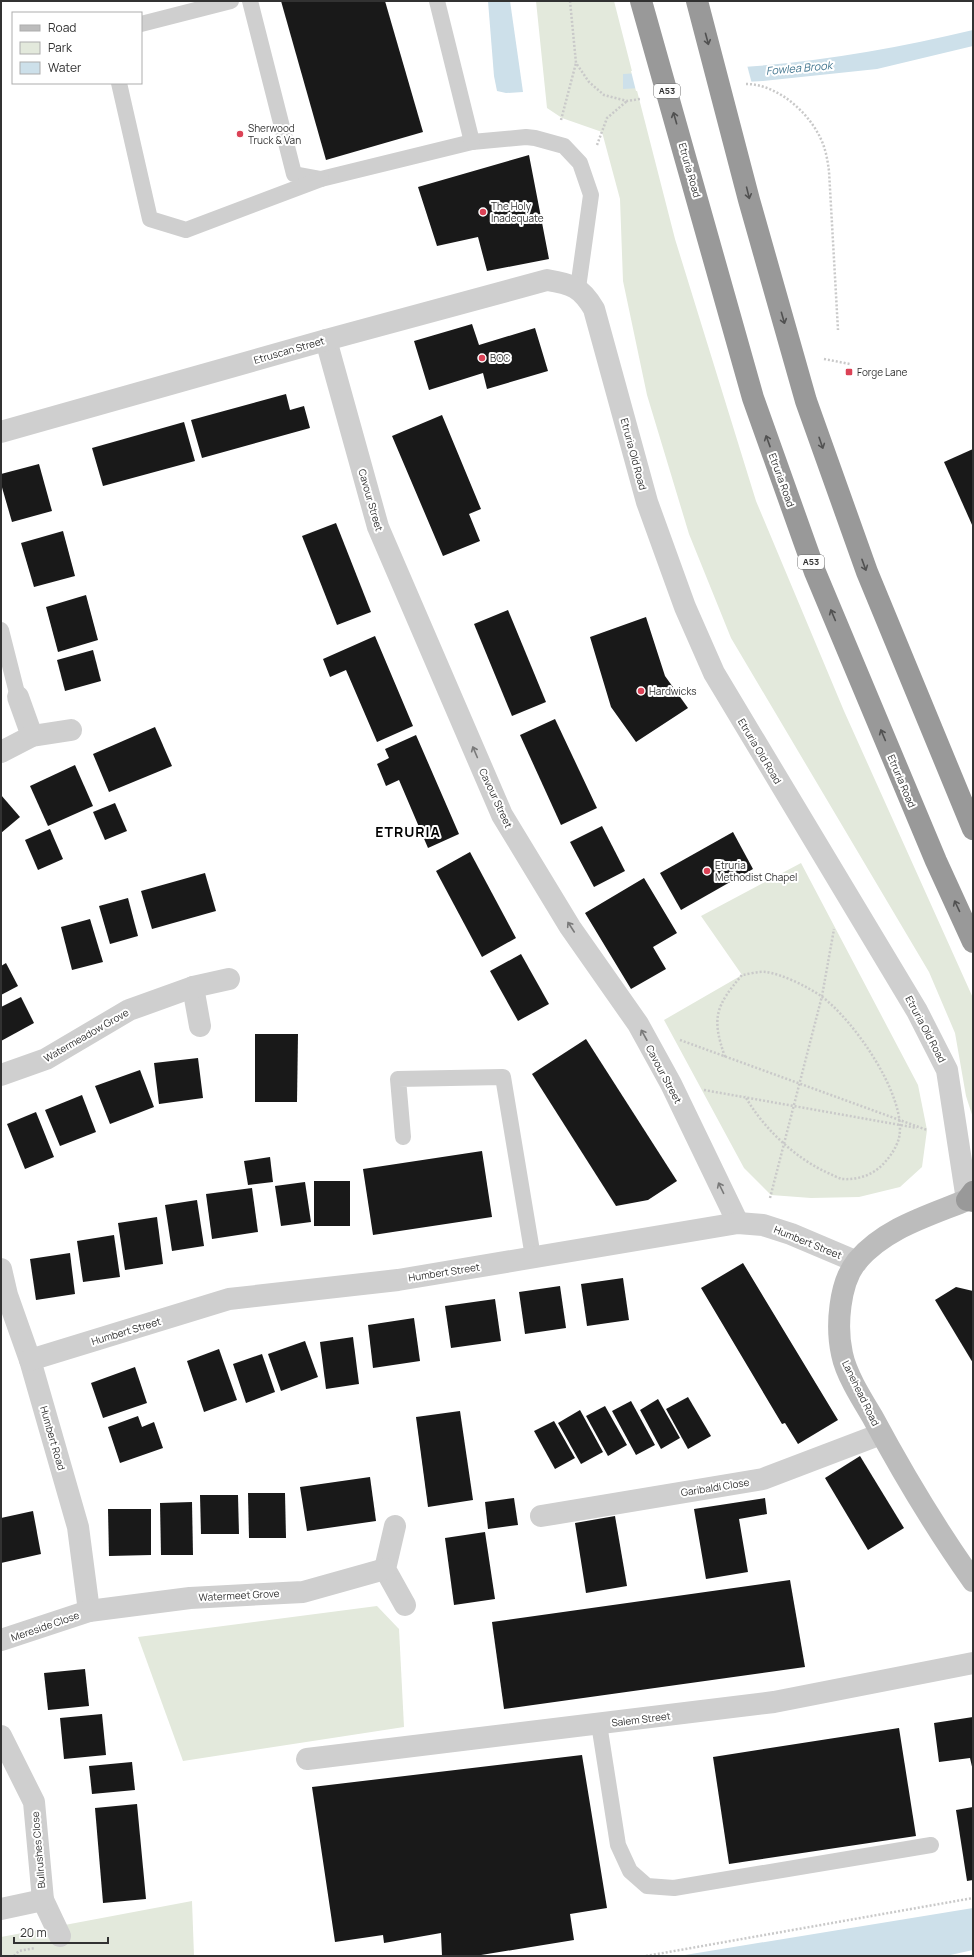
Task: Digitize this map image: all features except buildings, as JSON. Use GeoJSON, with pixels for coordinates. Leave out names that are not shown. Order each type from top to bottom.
{"type":"FeatureCollection","features":[{"type":"Feature","properties":{"kind":"highway"},"geometry":{"type":"LineString","coordinates":[[697,1],[806,401],[867,572],[973,828]]}},
{"type":"Feature","properties":{"kind":"highway","name":"Etruria Road"},"geometry":{"type":"LineString","coordinates":[[643,7],[690,169],[753,398],[815,572],[936,861],[973,942]]}},
{"type":"Feature","properties":{"kind":"street","name":"Etruscan Street"},"geometry":{"type":"LineString","coordinates":[[1,432],[326,340],[547,280],[578,288]]}},
{"type":"Feature","properties":{"kind":"street","name":"Etruria Old Road"},"geometry":{"type":"LineString","coordinates":[[578,288],[587,297],[594,309],[646,502],[688,613],[714,673],[917,1011],[947,1070],[959,1143],[971,1198]]}},
{"type":"Feature","properties":{"kind":"street","name":"Cavour Street"},"geometry":{"type":"LineString","coordinates":[[326,340],[378,526],[502,815],[570,927],[638,1024],[671,1084],[738,1223]]}},
{"type":"Feature","properties":{"kind":"street"},"geometry":{"type":"LineString","coordinates":[[18,697],[32,736]]}},
{"type":"Feature","properties":{"kind":"street"},"geometry":{"type":"LineString","coordinates":[[1,752],[32,736],[71,730]]}},
{"type":"Feature","properties":{"kind":"street","name":"Watermeadow Grove"},"geometry":{"type":"LineString","coordinates":[[1,1075],[46,1059],[130,1010],[193,987],[229,978]]}},
{"type":"Feature","properties":{"kind":"street"},"geometry":{"type":"LineString","coordinates":[[193,987],[200,1026]]}},
{"type":"Feature","properties":{"kind":"street","name":"Lanehead Road"},"geometry":{"type":"LineString","coordinates":[[971,1198],[912,1222],[882,1238],[857,1262],[846,1284],[839,1312],[842,1354],[855,1386],[881,1434],[956,1557],[973,1581]]}},
{"type":"Feature","properties":{"kind":"street","name":"Humbert Street"},"geometry":{"type":"LineString","coordinates":[[30,1360],[229,1299],[398,1280],[738,1223],[763,1225],[791,1234],[857,1262]]}},
{"type":"Feature","properties":{"kind":"street","name":"Humbert Road"},"geometry":{"type":"LineString","coordinates":[[1,1269],[4,1296],[30,1360],[78,1527],[89,1611]]}},
{"type":"Feature","properties":{"kind":"street","name":"Garibaldi Close"},"geometry":{"type":"LineString","coordinates":[[541,1516],[763,1479],[881,1434]]}},
{"type":"Feature","properties":{"kind":"street"},"geometry":{"type":"LineString","coordinates":[[395,1526],[385,1569],[405,1605]]}},
{"type":"Feature","properties":{"kind":"street","name":"Watermeet Grove"},"geometry":{"type":"LineString","coordinates":[[89,1611],[190,1598],[303,1592],[385,1569]]}},
{"type":"Feature","properties":{"kind":"street","name":"Mereside Close"},"geometry":{"type":"LineString","coordinates":[[1,1640],[89,1611]]}},
{"type":"Feature","properties":{"kind":"street","name":"Salem Street"},"geometry":{"type":"LineString","coordinates":[[307,1759],[774,1702],[973,1663]]}},
{"type":"Feature","properties":{"kind":"street","name":"Bullrushes Close"},"geometry":{"type":"LineString","coordinates":[[1,1736],[34,1802],[43,1900],[60,1936]]}},
{"type":"Feature","properties":{"kind":"street","name":"Bullrushes Close"},"geometry":{"type":"LineString","coordinates":[[1,1909],[43,1900]]}},
{"type":"Feature","properties":{"kind":"lane"},"geometry":{"type":"LineString","coordinates":[[142,24],[214,3],[231,1]]}},
{"type":"Feature","properties":{"kind":"lane"},"geometry":{"type":"LineString","coordinates":[[250,1],[294,174],[321,179]]}},
{"type":"Feature","properties":{"kind":"lane"},"geometry":{"type":"LineString","coordinates":[[437,1],[472,142]]}},
{"type":"Feature","properties":{"kind":"lane"},"geometry":{"type":"LineString","coordinates":[[119,84],[150,219],[186,230],[321,179],[472,142],[526,137],[564,146],[580,163],[591,195],[578,288]]}},
{"type":"Feature","properties":{"kind":"lane"},"geometry":{"type":"LineString","coordinates":[[1,630],[18,697]]}},
{"type":"Feature","properties":{"kind":"lane"},"geometry":{"type":"LineString","coordinates":[[403,1137],[398,1079],[503,1077],[533,1258]]}},
{"type":"Feature","properties":{"kind":"lane"},"geometry":{"type":"LineString","coordinates":[[599,1724],[618,1845],[630,1872],[647,1886],[674,1888],[931,1845]]}},
{"type":"Feature","properties":{"kind":"path"},"geometry":{"type":"LineString","coordinates":[[552,143],[562,118],[576,63]]}},
{"type":"Feature","properties":{"kind":"path"},"geometry":{"type":"LineString","coordinates":[[585,177],[608,118],[627,101]]}},
{"type":"Feature","properties":{"kind":"path"},"geometry":{"type":"LineString","coordinates":[[763,1225],[822,996],[842,887]]}},
{"type":"Feature","properties":{"kind":"path"},"geometry":{"type":"LineString","coordinates":[[725,1057],[718,1038],[717,1017],[721,1002],[742,975],[766,972],[787,978],[822,996],[844,1018],[866,1047],[887,1078],[899,1120],[899,1137],[895,1149],[884,1164],[874,1172],[859,1178],[841,1179],[818,1168],[785,1144],[751,1107],[745,1096]]}},
{"type":"Feature","properties":{"kind":"path"},"geometry":{"type":"LineString","coordinates":[[638,1024],[799,1085],[927,1130],[959,1143]]}},
{"type":"Feature","properties":{"kind":"path"},"geometry":{"type":"LineString","coordinates":[[671,1084],[745,1096],[927,1130]]}},
{"type":"Feature","properties":{"kind":"path"},"geometry":{"type":"LineString","coordinates":[[646,1956],[973,1898]]}},
{"type":"Feature","properties":{"kind":"green space"},"geometry":{"type":"Polygon","coordinates":[[[536,1],[614,1],[675,239],[756,501],[844,711],[973,998],[973,1118],[966,1096],[955,1033],[929,972],[731,638],[689,534],[647,395],[623,281],[620,199],[602,132],[562,118],[547,108],[536,1]]]}},
{"type":"Feature","properties":{"kind":"green space"},"geometry":{"type":"Polygon","coordinates":[[[801,863],[918,1085],[927,1130],[922,1167],[900,1187],[859,1197],[811,1198],[771,1195],[744,1168],[664,1020],[742,975],[701,916],[801,863]]]}},
{"type":"Feature","properties":{"kind":"green space"},"geometry":{"type":"Polygon","coordinates":[[[377,1606],[399,1629],[404,1727],[183,1761],[138,1637],[377,1606]]]}},
{"type":"Feature","properties":{"kind":"green space"},"geometry":{"type":"Polygon","coordinates":[[[192,1901],[194,1956],[1,1956],[1,1937],[192,1901]]]}},
{"type":"Feature","properties":{"kind":"water"},"geometry":{"type":"Polygon","coordinates":[[[488,1],[510,1],[523,92],[506,93],[497,91],[494,76],[488,1]]]}},
{"type":"Feature","properties":{"kind":"water","name":"Fowlea Brook"},"geometry":{"type":"Polygon","coordinates":[[[973,30],[973,46],[877,69],[763,81],[623,89],[623,74],[740,67],[811,60],[919,42],[973,30]]]}},
{"type":"Feature","properties":{"kind":"water"},"geometry":{"type":"Polygon","coordinates":[[[973,1908],[973,1950],[946,1956],[679,1956],[973,1908]]]}},
{"type":"Feature","properties":{"kind":"pier"},"geometry":{"type":"Polygon","coordinates":[[[747,65],[752,84],[636,91],[631,71],[747,65]]]}},
{"type":"Feature","properties":{"kind":"place","name":"Sherwood Truck & Van"},"geometry":{"type":"Point","coordinates":[240,134]}},
{"type":"Feature","properties":{"kind":"place","name":"The Holy Inadequate"},"geometry":{"type":"Point","coordinates":[483,212]}},
{"type":"Feature","properties":{"kind":"place","name":"BOC"},"geometry":{"type":"Point","coordinates":[482,358]}},
{"type":"Feature","properties":{"kind":"place","name":"Forge Lane"},"geometry":{"type":"Point","coordinates":[849,372]}},
{"type":"Feature","properties":{"kind":"place","name":"Hardwicks"},"geometry":{"type":"Point","coordinates":[641,691]}},
{"type":"Feature","properties":{"kind":"place","name":"Etruria Methodist Chapel"},"geometry":{"type":"Point","coordinates":[707,871]}},
{"type":"Feature","properties":{"kind":"district","name":"ETRURIA"},"geometry":{"type":"Point","coordinates":[408,832]}}]}
